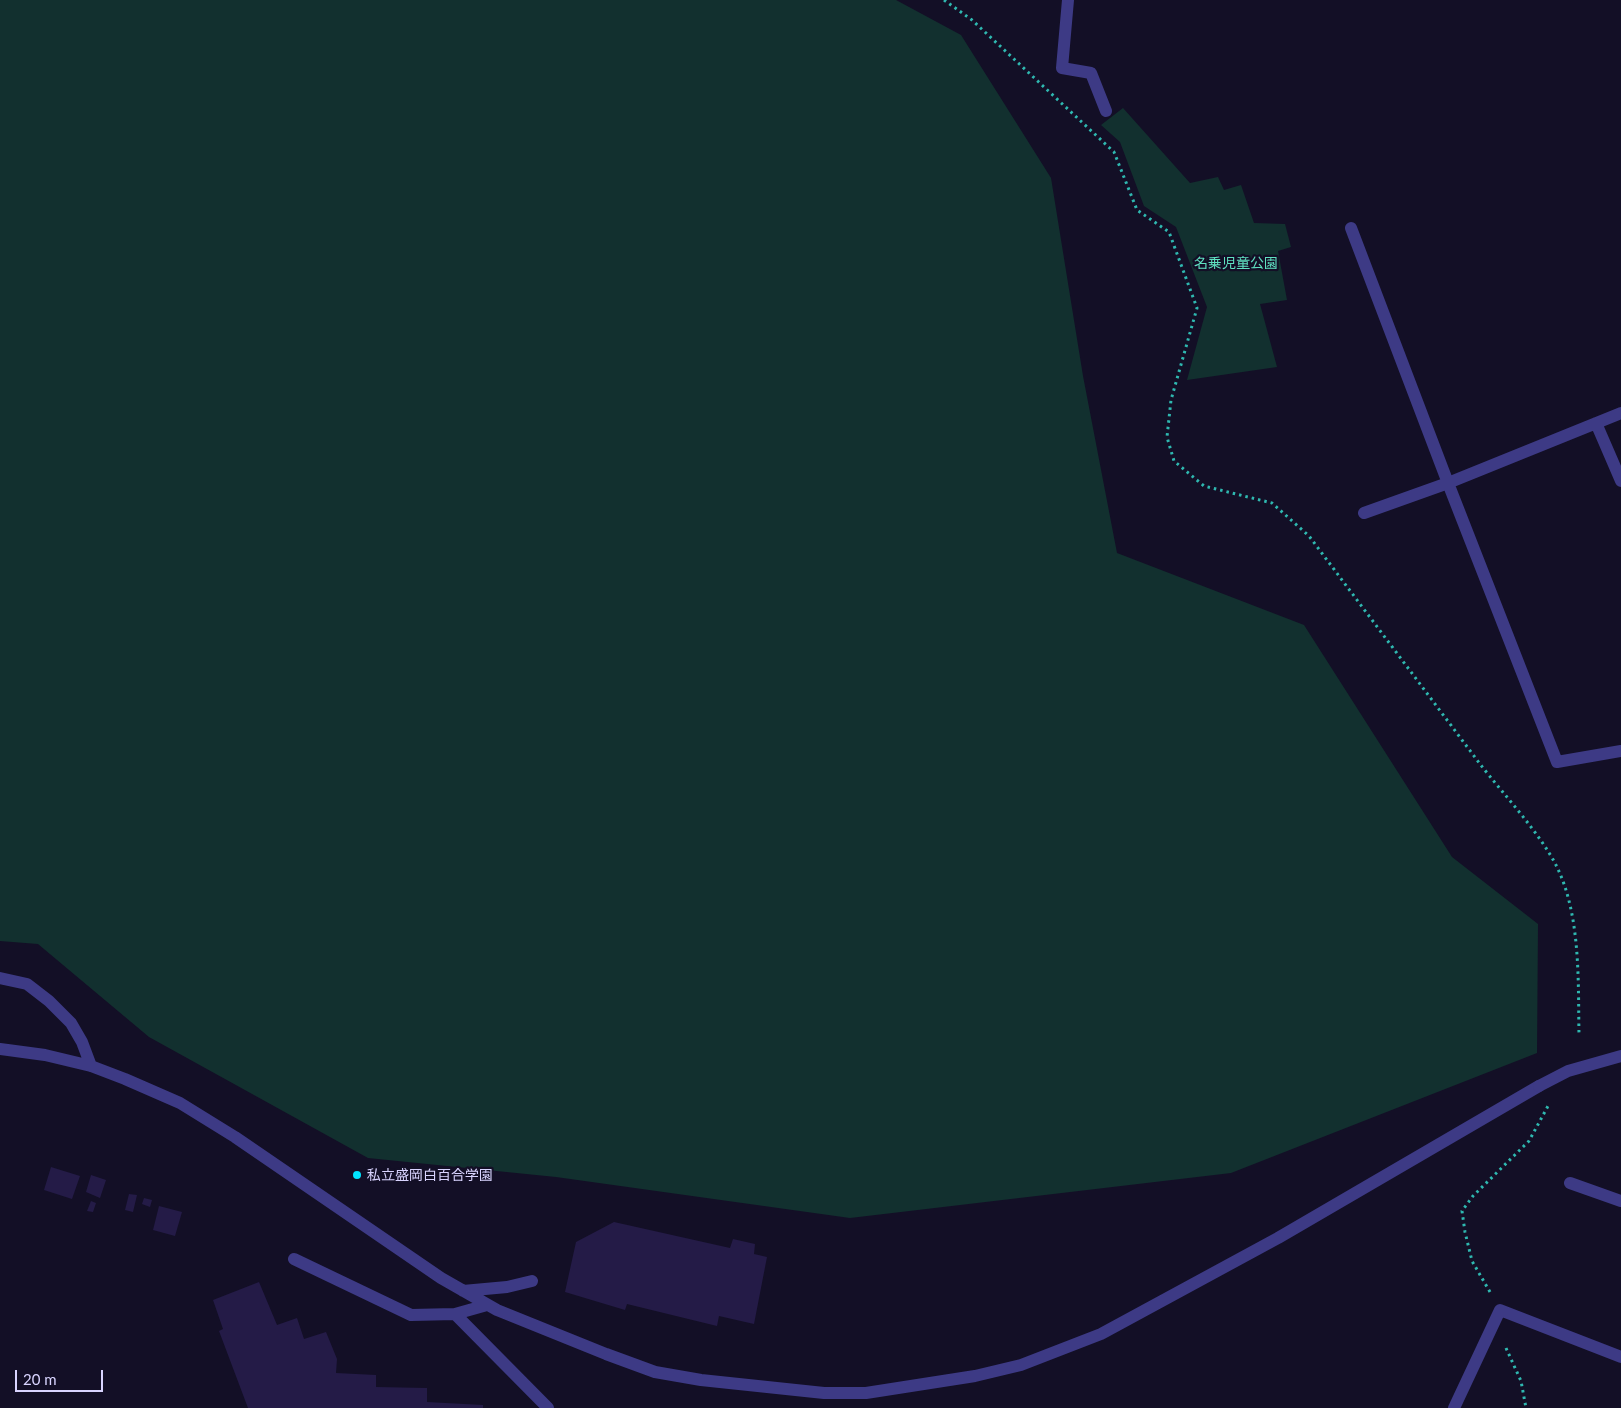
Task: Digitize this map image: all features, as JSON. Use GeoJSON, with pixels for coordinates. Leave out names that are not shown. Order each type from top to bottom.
{"type":"FeatureCollection","features":[{"type":"Feature","properties":{"kind":"street"},"geometry":{"type":"LineString","coordinates":[[1068,0],[1062,68],[1091,74],[1106,111]]}},
{"type":"Feature","properties":{"kind":"street"},"geometry":{"type":"LineString","coordinates":[[1351,228],[1557,762],[1621,751]]}},
{"type":"Feature","properties":{"kind":"street"},"geometry":{"type":"LineString","coordinates":[[1364,513],[1448,483],[1621,413]]}},
{"type":"Feature","properties":{"kind":"street"},"geometry":{"type":"LineString","coordinates":[[1596,423],[1621,481]]}},
{"type":"Feature","properties":{"kind":"street"},"geometry":{"type":"LineString","coordinates":[[0,978],[27,984],[49,1001],[71,1024],[82,1042],[91,1066]]}},
{"type":"Feature","properties":{"kind":"street"},"geometry":{"type":"LineString","coordinates":[[0,1049],[45,1055],[91,1066],[180,1103],[235,1137],[441,1278],[487,1305],[655,1372],[700,1380],[824,1393],[858,1393],[903,1388],[975,1376],[1021,1365],[1101,1334],[1278,1238],[1539,1086],[1568,1071],[1621,1056]]}},
{"type":"Feature","properties":{"kind":"street"},"geometry":{"type":"LineString","coordinates":[[1570,1183],[1621,1201]]}},
{"type":"Feature","properties":{"kind":"street"},"geometry":{"type":"LineString","coordinates":[[294,1259],[412,1315],[455,1314],[487,1305]]}},
{"type":"Feature","properties":{"kind":"street"},"geometry":{"type":"LineString","coordinates":[[463,1291],[507,1287],[532,1281]]}},
{"type":"Feature","properties":{"kind":"street"},"geometry":{"type":"LineString","coordinates":[[1454,1408],[1500,1310],[1621,1357]]}},
{"type":"Feature","properties":{"kind":"street"},"geometry":{"type":"LineString","coordinates":[[455,1314],[548,1408]]}},
{"type":"Feature","properties":{"kind":"path"},"geometry":{"type":"LineString","coordinates":[[944,0],[972,20],[1114,152],[1137,210],[1169,232],[1197,308],[1170,400],[1167,437],[1174,461],[1204,486],[1272,503],[1309,536],[1537,836],[1557,867],[1569,904],[1578,956],[1579,1035]]}},
{"type":"Feature","properties":{"kind":"path"},"geometry":{"type":"LineString","coordinates":[[1526,1408],[1521,1381],[1506,1350],[1500,1310],[1472,1261],[1462,1211],[1473,1196],[1529,1141],[1548,1106]]}},
{"type":"Feature","properties":{"kind":"green space"},"geometry":{"type":"Polygon","coordinates":[[[0,0],[896,0],[961,35],[1051,178],[1083,376],[1117,553],[1304,625],[1452,857],[1538,924],[1537,1053],[1231,1173],[850,1218],[556,1177],[368,1158],[149,1037],[38,944],[0,941],[0,0]]]}},
{"type":"Feature","properties":{"kind":"green space","name":"名乗児童公園"},"geometry":{"type":"Polygon","coordinates":[[[1123,108],[1190,183],[1218,177],[1224,190],[1241,185],[1254,223],[1285,224],[1291,247],[1278,251],[1287,300],[1260,304],[1277,367],[1187,380],[1207,307],[1176,227],[1144,206],[1120,142],[1101,125],[1123,108]]]}},
{"type":"Feature","properties":{"kind":"building"},"geometry":{"type":"Polygon","coordinates":[[[51,1167],[80,1176],[72,1199],[44,1190],[51,1167]]]}},
{"type":"Feature","properties":{"kind":"building"},"geometry":{"type":"Polygon","coordinates":[[[91,1175],[106,1180],[100,1198],[86,1192],[91,1175]]]}},
{"type":"Feature","properties":{"kind":"building"},"geometry":{"type":"Polygon","coordinates":[[[129,1194],[137,1195],[133,1212],[125,1210],[129,1194]]]}},
{"type":"Feature","properties":{"kind":"building"},"geometry":{"type":"Polygon","coordinates":[[[144,1198],[152,1200],[150,1207],[142,1204],[144,1198]]]}},
{"type":"Feature","properties":{"kind":"building"},"geometry":{"type":"Polygon","coordinates":[[[91,1201],[96,1203],[93,1212],[87,1211],[91,1201]]]}},
{"type":"Feature","properties":{"kind":"building"},"geometry":{"type":"Polygon","coordinates":[[[159,1206],[182,1212],[175,1236],[153,1230],[159,1206]]]}},
{"type":"Feature","properties":{"kind":"building"},"geometry":{"type":"Polygon","coordinates":[[[614,1222],[730,1248],[733,1239],[755,1244],[754,1254],[767,1257],[754,1324],[719,1316],[717,1326],[627,1304],[625,1310],[565,1292],[576,1242],[614,1222]]]}},
{"type":"Feature","properties":{"kind":"building"},"geometry":{"type":"Polygon","coordinates":[[[259,1282],[277,1325],[297,1318],[304,1339],[326,1332],[337,1359],[336,1373],[376,1375],[376,1387],[427,1388],[427,1402],[483,1405],[483,1408],[248,1408],[219,1331],[223,1329],[213,1300],[259,1282]]]}},
{"type":"Feature","properties":{"kind":"place","name":"私立盛岡白百合学園"},"geometry":{"type":"Point","coordinates":[357,1175]}}]}
